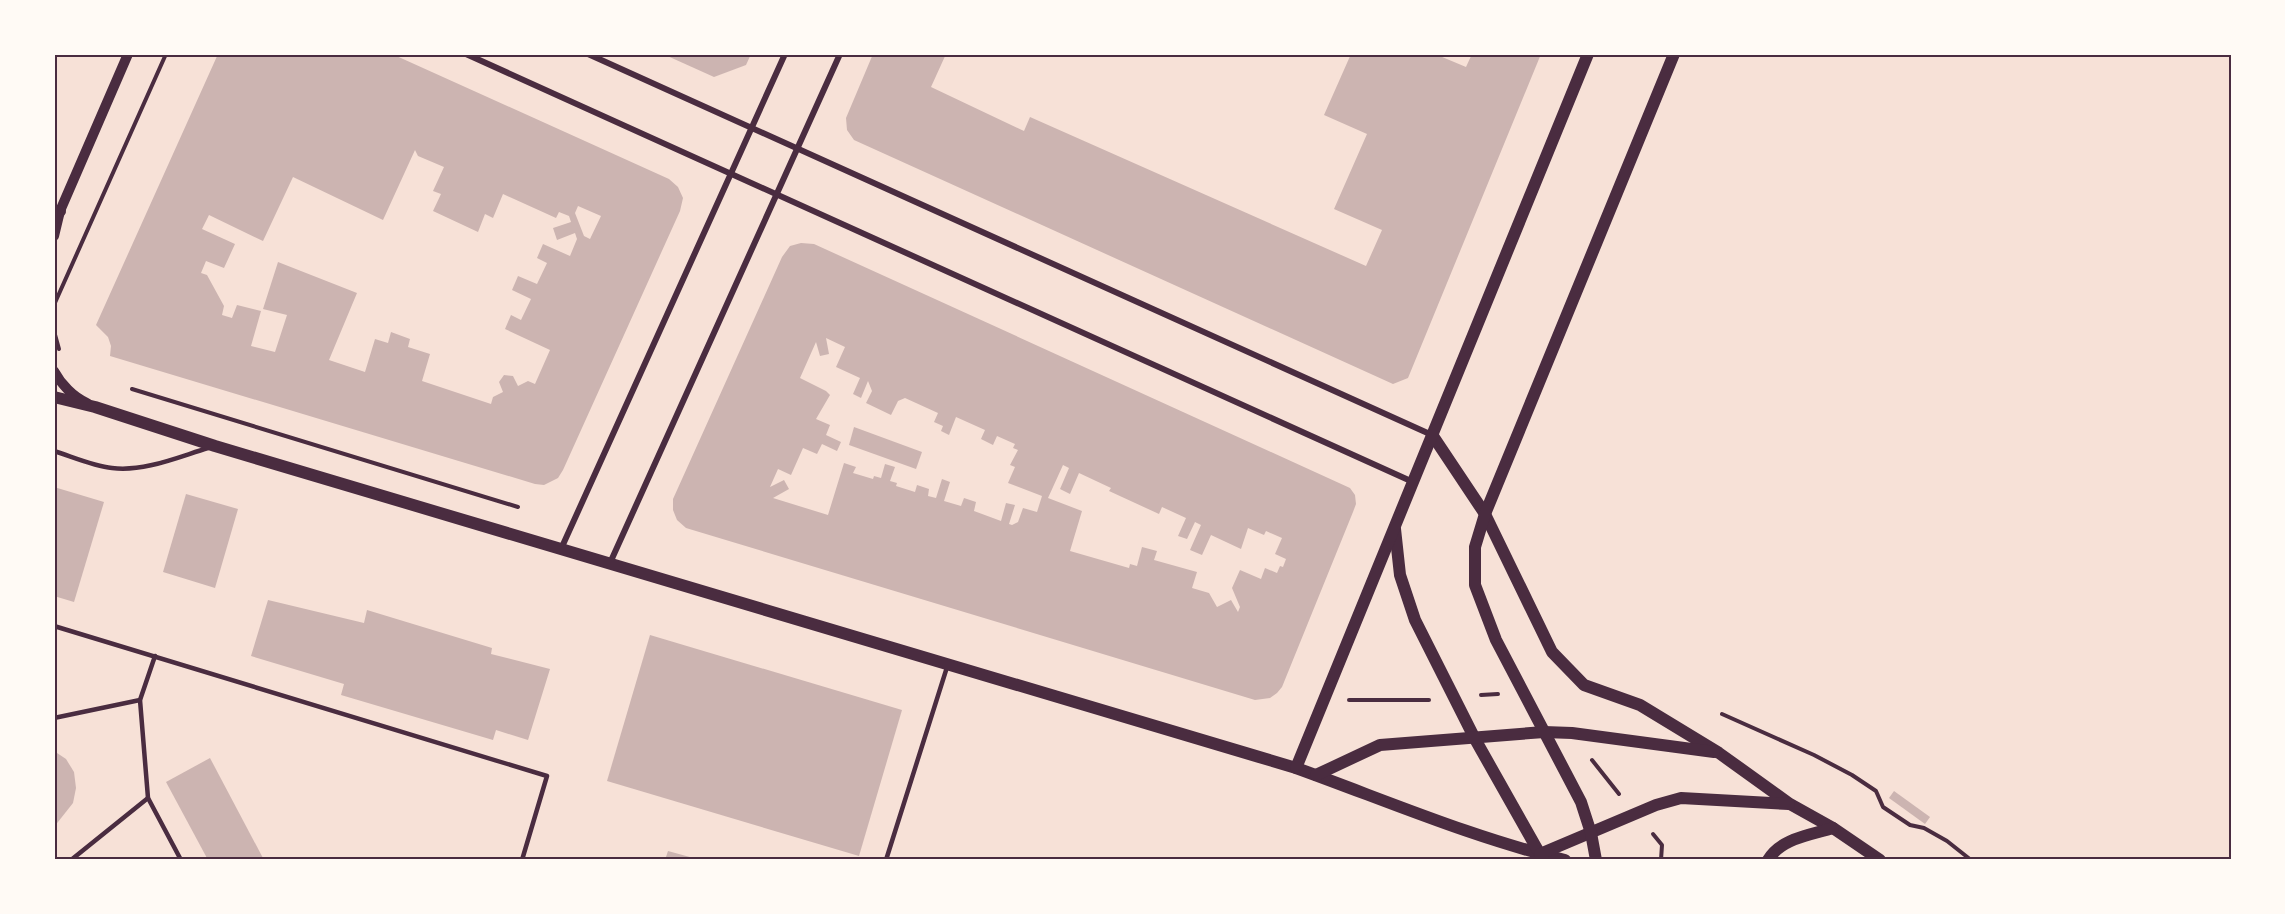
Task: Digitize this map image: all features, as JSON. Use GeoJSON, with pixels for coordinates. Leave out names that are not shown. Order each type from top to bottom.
{"type":"FeatureCollection","features":[{"type":"Feature","properties":{"kind":"main road"},"geometry":{"type":"LineString","coordinates":[[1296,768],[1588,54]]}},
{"type":"Feature","properties":{"kind":"main road"},"geometry":{"type":"LineString","coordinates":[[1596,860],[1591,833],[1581,802],[1496,640],[1475,585],[1475,547],[1485,514],[1674,54]]}},
{"type":"Feature","properties":{"kind":"main road"},"geometry":{"type":"LineString","coordinates":[[54,397],[96,407],[215,446],[1296,768],[1541,857],[1565,860]]}},
{"type":"Feature","properties":{"kind":"main road"},"geometry":{"type":"LineString","coordinates":[[1433,436],[1485,514],[1552,652],[1584,685],[1640,705],[1719,753],[1790,804],[1833,828],[1880,860]]}},
{"type":"Feature","properties":{"kind":"main road"},"geometry":{"type":"LineString","coordinates":[[1394,528],[1400,575],[1415,620],[1475,739],[1541,857]]}},
{"type":"Feature","properties":{"kind":"main road"},"geometry":{"type":"LineString","coordinates":[[1316,775],[1380,746],[1544,732],[1572,733],[1719,753]]}},
{"type":"Feature","properties":{"kind":"main road"},"geometry":{"type":"LineString","coordinates":[[1541,857],[1656,805],[1681,798],[1790,804]]}},
{"type":"Feature","properties":{"kind":"main road"},"geometry":{"type":"LineString","coordinates":[[1768,860],[1773,852],[1791,841],[1833,828]]}},
{"type":"Feature","properties":{"kind":"street"},"geometry":{"type":"LineString","coordinates":[[54,236],[57,215],[128,54]]}},
{"type":"Feature","properties":{"kind":"street"},"geometry":{"type":"LineString","coordinates":[[466,54],[1414,482]]}},
{"type":"Feature","properties":{"kind":"street"},"geometry":{"type":"LineString","coordinates":[[588,54],[1433,436]]}},
{"type":"Feature","properties":{"kind":"street"},"geometry":{"type":"LineString","coordinates":[[561,549],[785,54]]}},
{"type":"Feature","properties":{"kind":"street"},"geometry":{"type":"LineString","coordinates":[[610,564],[840,54]]}},
{"type":"Feature","properties":{"kind":"street"},"geometry":{"type":"LineString","coordinates":[[54,370],[72,393],[96,407]]}},
{"type":"Feature","properties":{"kind":"lane"},"geometry":{"type":"LineString","coordinates":[[54,451],[99,466],[132,468],[215,446]]}},
{"type":"Feature","properties":{"kind":"lane"},"geometry":{"type":"LineString","coordinates":[[54,626],[547,776],[522,860]]}},
{"type":"Feature","properties":{"kind":"lane"},"geometry":{"type":"LineString","coordinates":[[155,656],[140,700],[148,798],[181,860]]}},
{"type":"Feature","properties":{"kind":"lane"},"geometry":{"type":"LineString","coordinates":[[886,860],[948,664]]}},
{"type":"Feature","properties":{"kind":"lane"},"geometry":{"type":"LineString","coordinates":[[54,718],[140,700]]}},
{"type":"Feature","properties":{"kind":"lane"},"geometry":{"type":"LineString","coordinates":[[71,860],[148,798]]}},
{"type":"Feature","properties":{"kind":"path"},"geometry":{"type":"LineString","coordinates":[[54,305],[166,54]]}},
{"type":"Feature","properties":{"kind":"path"},"geometry":{"type":"LineString","coordinates":[[1722,714],[1814,754],[1852,775],[1876,792],[1883,807],[1910,825],[1924,828],[1947,841],[1971,860]]}},
{"type":"Feature","properties":{"kind":"building"},"geometry":{"type":"Polygon","coordinates":[[[218,54],[392,54],[669,179],[678,187],[683,198],[680,211],[563,470],[558,478],[544,485],[110,356],[111,346],[108,337],[96,325],[218,54]],[[415,150],[383,220],[293,177],[263,241],[209,215],[202,229],[235,244],[224,268],[206,261],[201,273],[207,275],[224,306],[222,315],[232,318],[237,305],[261,311],[251,346],[275,352],[287,315],[263,309],[278,262],[357,293],[329,360],[365,372],[375,339],[388,343],[391,332],[410,339],[408,347],[430,354],[422,381],[491,404],[493,397],[503,392],[499,382],[504,375],[513,376],[518,386],[528,381],[535,384],[550,350],[505,329],[511,315],[521,320],[531,299],[512,290],[518,276],[537,284],[547,263],[537,258],[543,244],[570,256],[577,239],[575,233],[557,240],[553,228],[571,222],[569,216],[559,212],[556,218],[503,194],[493,218],[485,214],[478,232],[433,211],[441,194],[433,191],[444,167],[418,156],[415,150]],[[578,206],[575,213],[584,236],[590,239],[601,216],[578,206]]]}},
{"type":"Feature","properties":{"kind":"building"},"geometry":{"type":"Polygon","coordinates":[[[663,54],[751,54],[746,65],[714,77],[663,54]]]}},
{"type":"Feature","properties":{"kind":"building"},"geometry":{"type":"Polygon","coordinates":[[[873,54],[946,54],[931,87],[1024,131],[1030,117],[1366,266],[1382,230],[1334,209],[1367,134],[1324,115],[1351,54],[1435,54],[1466,67],[1472,54],[1541,54],[1408,378],[1393,384],[854,140],[847,130],[846,118],[873,54]]]}},
{"type":"Feature","properties":{"kind":"building"},"geometry":{"type":"Polygon","coordinates":[[[801,243],[814,244],[1350,488],[1355,495],[1356,504],[1282,687],[1277,693],[1270,698],[1255,700],[686,528],[677,520],[673,510],[673,499],[782,257],[790,246],[801,243]],[[826,338],[829,354],[820,356],[816,342],[800,378],[830,395],[816,419],[830,425],[826,435],[841,442],[837,451],[822,444],[817,454],[803,448],[791,475],[778,469],[770,487],[784,480],[789,489],[773,498],[828,515],[844,463],[856,467],[853,473],[873,479],[874,476],[881,478],[885,464],[895,467],[890,481],[897,483],[896,486],[915,492],[917,485],[929,489],[928,496],[936,498],[942,479],[950,482],[944,501],[961,506],[964,498],[976,502],[974,511],[1001,521],[1006,503],[1015,505],[1009,524],[1012,525],[1018,522],[1023,508],[1037,512],[1042,496],[1008,483],[1015,467],[1010,465],[1018,450],[1013,448],[1015,444],[997,436],[993,445],[981,439],[985,430],[956,417],[949,435],[941,431],[943,426],[934,422],[938,413],[905,398],[898,401],[891,415],[866,403],[872,391],[868,381],[861,398],[853,394],[860,378],[836,367],[845,347],[826,338]],[[1063,465],[1048,498],[1082,511],[1070,551],[1129,568],[1130,564],[1137,566],[1142,547],[1157,551],[1154,560],[1197,572],[1192,588],[1209,593],[1217,607],[1231,600],[1238,612],[1240,607],[1232,588],[1240,570],[1261,579],[1265,568],[1277,573],[1280,566],[1283,567],[1286,559],[1275,554],[1282,538],[1266,531],[1264,535],[1248,528],[1241,549],[1211,535],[1202,555],[1190,550],[1201,525],[1195,522],[1187,539],[1178,536],[1186,518],[1162,507],[1159,514],[1109,491],[1111,488],[1079,473],[1070,494],[1060,489],[1069,468],[1063,465]]]}},
{"type":"Feature","properties":{"kind":"building"},"geometry":{"type":"Polygon","coordinates":[[[854,427],[922,452],[916,469],[849,445],[854,427]]]}},
{"type":"Feature","properties":{"kind":"building"},"geometry":{"type":"Polygon","coordinates":[[[54,487],[104,502],[74,602],[54,596],[54,487]]]}},
{"type":"Feature","properties":{"kind":"building"},"geometry":{"type":"Polygon","coordinates":[[[186,494],[238,509],[215,588],[163,572],[186,494]]]}},
{"type":"Feature","properties":{"kind":"building"},"geometry":{"type":"Polygon","coordinates":[[[268,600],[364,623],[367,610],[492,648],[491,654],[550,669],[528,740],[496,730],[493,740],[341,695],[344,684],[251,656],[268,600]]]}},
{"type":"Feature","properties":{"kind":"building"},"geometry":{"type":"Polygon","coordinates":[[[650,635],[902,710],[859,856],[607,781],[650,635]]]}},
{"type":"Feature","properties":{"kind":"building"},"geometry":{"type":"Polygon","coordinates":[[[54,751],[66,759],[74,772],[76,788],[73,803],[54,827],[54,751]]]}},
{"type":"Feature","properties":{"kind":"building"},"geometry":{"type":"Polygon","coordinates":[[[210,758],[264,860],[208,860],[166,782],[210,758]]]}},
{"type":"Feature","properties":{"kind":"building"},"geometry":{"type":"Polygon","coordinates":[[[1894,791],[1930,817],[1925,824],[1889,798],[1894,791]]]}},
{"type":"Feature","properties":{"kind":"building"},"geometry":{"type":"Polygon","coordinates":[[[668,851],[697,859],[697,860],[665,860],[668,851]]]}}]}
